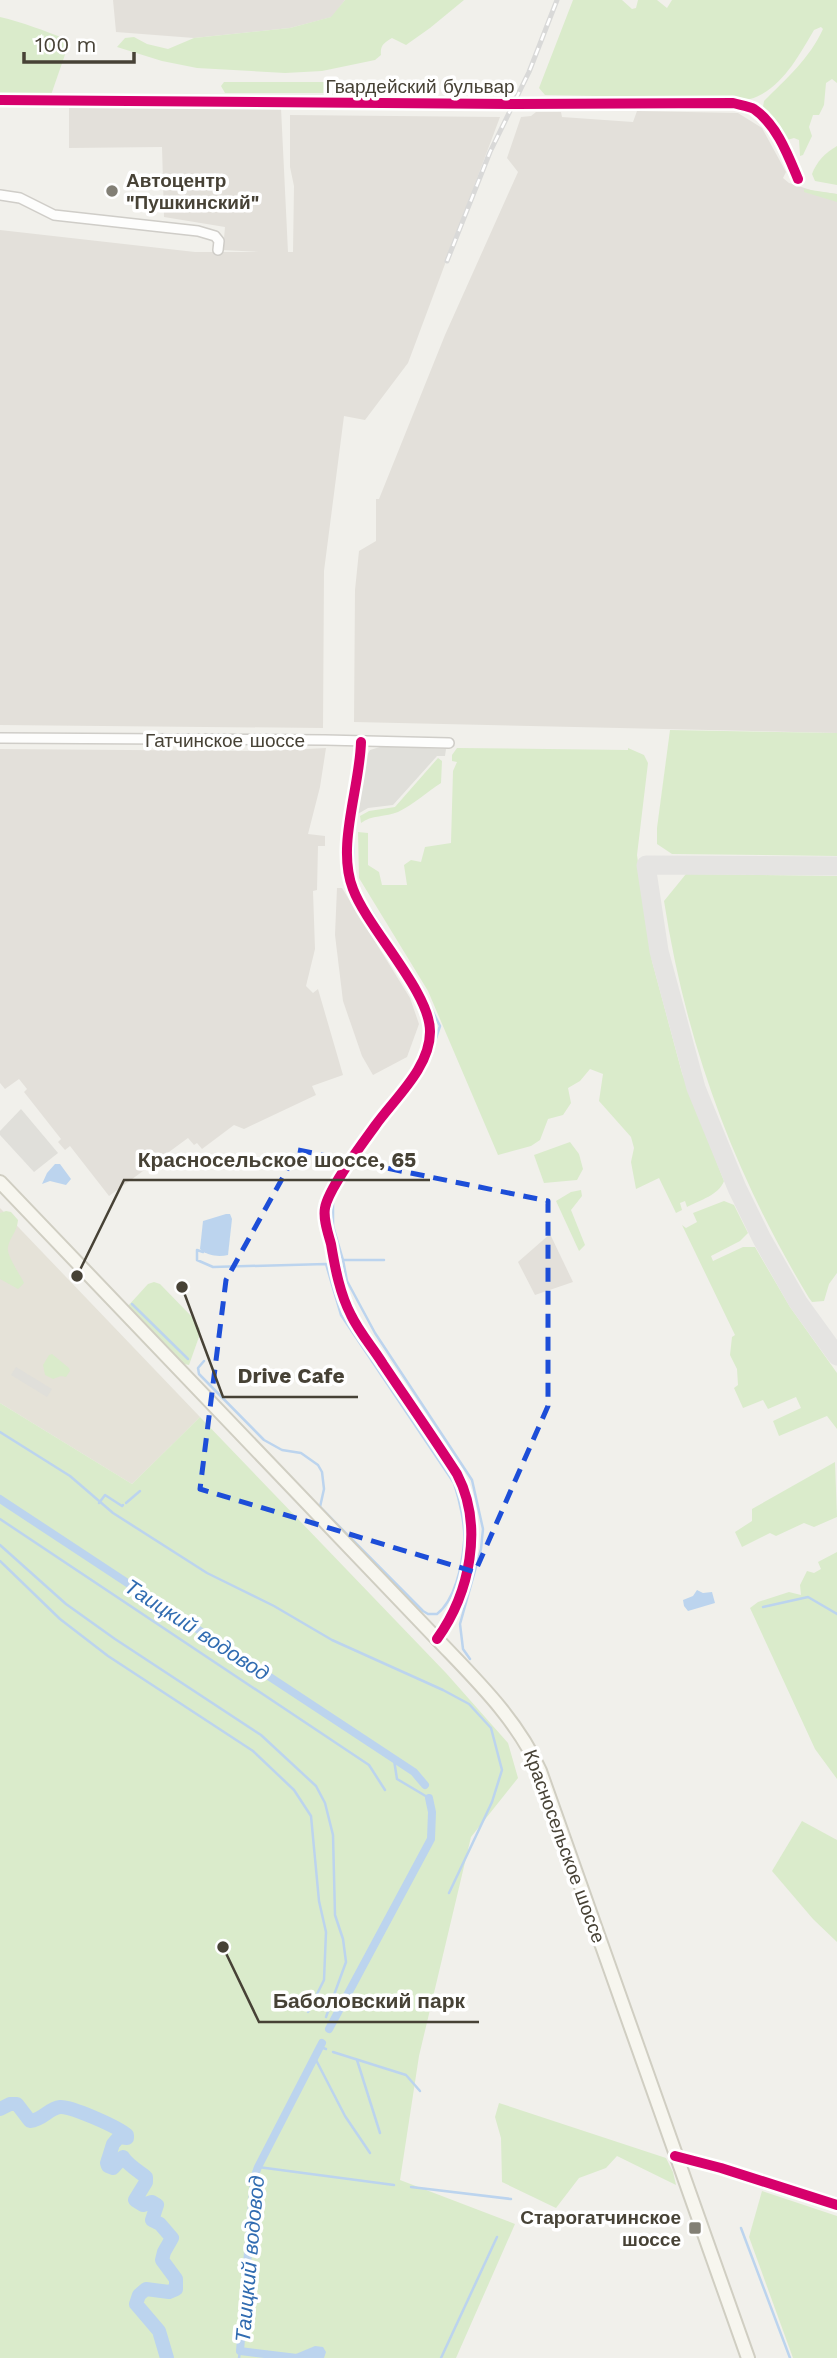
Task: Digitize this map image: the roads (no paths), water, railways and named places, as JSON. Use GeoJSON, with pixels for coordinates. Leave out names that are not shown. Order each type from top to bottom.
{"type":"FeatureCollection","features":[{"type":"Feature","properties":{"kind":"main road","name":"Красносельское шоссе"},"geometry":{"type":"LineString","coordinates":[[0,1182],[437,1639],[510,1719],[532,1751],[748,2358]]}},
{"type":"Feature","properties":{"kind":"street","name":"Гвардейский бульвар"},"geometry":{"type":"LineString","coordinates":[[0,100],[733,103],[752,108],[766,120],[784,146],[798,179]]}},
{"type":"Feature","properties":{"kind":"street"},"geometry":{"type":"LineString","coordinates":[[0,195],[20,198],[54,215],[198,231],[215,236],[219,242],[218,250]]}},
{"type":"Feature","properties":{"kind":"street","name":"Гатчинское шоссе"},"geometry":{"type":"LineString","coordinates":[[0,738],[449,743]]}},
{"type":"Feature","properties":{"kind":"street"},"geometry":{"type":"LineString","coordinates":[[361,742],[360,769],[346,854],[348,875],[365,912],[421,1000],[429,1018],[430,1033],[426,1053],[414,1074],[333,1189],[324,1210],[338,1281],[351,1315],[466,1490],[473,1534],[468,1563],[453,1613],[437,1639]]}},
{"type":"Feature","properties":{"kind":"street"},"geometry":{"type":"LineString","coordinates":[[675,2156],[837,2205]]}},
{"type":"Feature","properties":{"kind":"water"},"geometry":{"type":"Polygon","coordinates":[[[55,1164],[60,1164],[71,1179],[66,1185],[50,1181],[42,1184],[47,1173],[55,1164]]]}},
{"type":"Feature","properties":{"kind":"water"},"geometry":{"type":"Polygon","coordinates":[[[230,1214],[232,1219],[228,1255],[206,1253],[200,1249],[203,1221],[230,1214]]]}},
{"type":"Feature","properties":{"kind":"water"},"geometry":{"type":"Polygon","coordinates":[[[697,1590],[703,1593],[712,1592],[715,1603],[688,1611],[683,1600],[693,1596],[697,1590]]]}},
{"type":"Feature","properties":{"kind":"water"},"geometry":{"type":"Polygon","coordinates":[[[315,2346],[323,2347],[326,2352],[324,2358],[291,2356],[315,2346]]]}},
{"type":"Feature","properties":{"kind":"waterway"},"geometry":{"type":"LineString","coordinates":[[354,822],[353,875],[359,892],[420,986],[440,1026],[433,1047]]}},
{"type":"Feature","properties":{"kind":"waterway"},"geometry":{"type":"LineString","coordinates":[[333,1203],[333,1226],[343,1260],[384,1260]]}},
{"type":"Feature","properties":{"kind":"waterway"},"geometry":{"type":"LineString","coordinates":[[203,1252],[197,1250],[197,1260],[213,1267],[326,1264],[341,1315],[454,1483],[463,1521],[463,1552],[453,1591],[437,1614],[423,1611],[320,1507],[324,1489],[322,1472],[318,1465],[301,1453],[282,1450],[264,1440],[199,1374],[198,1368],[204,1361]]}},
{"type":"Feature","properties":{"kind":"waterway"},"geometry":{"type":"LineString","coordinates":[[343,1260],[347,1281],[375,1333],[472,1480],[483,1529],[481,1549],[460,1624],[463,1649],[470,1659]]}},
{"type":"Feature","properties":{"kind":"waterway"},"geometry":{"type":"LineString","coordinates":[[132,1304],[188,1359]]}},
{"type":"Feature","properties":{"kind":"waterway"},"geometry":{"type":"LineString","coordinates":[[0,1432],[70,1476],[113,1513],[207,1573],[274,1606],[332,1640],[469,1704],[491,1728],[502,1770],[492,1802],[449,1893]]}},
{"type":"Feature","properties":{"kind":"waterway"},"geometry":{"type":"LineString","coordinates":[[126,1503],[140,1491]]}},
{"type":"Feature","properties":{"kind":"waterway"},"geometry":{"type":"LineString","coordinates":[[99,1503],[105,1495],[123,1505]]}},
{"type":"Feature","properties":{"kind":"waterway","name":"Таицкий водовод"},"geometry":{"type":"LineString","coordinates":[[0,1499],[414,1772],[425,1785]]}},
{"type":"Feature","properties":{"kind":"waterway"},"geometry":{"type":"LineString","coordinates":[[0,1519],[369,1765],[385,1790]]}},
{"type":"Feature","properties":{"kind":"waterway"},"geometry":{"type":"LineString","coordinates":[[0,1545],[66,1604],[261,1735],[316,1786],[325,1803],[333,1835],[335,1915],[343,1939],[346,1962],[326,2017]]}},
{"type":"Feature","properties":{"kind":"waterway"},"geometry":{"type":"LineString","coordinates":[[0,1561],[60,1619],[108,1656],[253,1751],[294,1790],[311,1816],[319,1901],[326,1932],[324,1980],[308,2012]]}},
{"type":"Feature","properties":{"kind":"waterway"},"geometry":{"type":"LineString","coordinates":[[763,1607],[808,1597],[837,1614]]}},
{"type":"Feature","properties":{"kind":"waterway","name":"Таицкий водовод"},"geometry":{"type":"LineString","coordinates":[[394,1760],[397,1779],[429,1798]]}},
{"type":"Feature","properties":{"kind":"waterway","name":"Таицкий водовод"},"geometry":{"type":"LineString","coordinates":[[329,2029],[431,1839],[432,1812],[429,1798]]}},
{"type":"Feature","properties":{"kind":"waterway","name":"Таицкий водовод"},"geometry":{"type":"LineString","coordinates":[[297,2358],[240,2351],[254,2178],[322,2043]]}},
{"type":"Feature","properties":{"kind":"waterway","name":"Таицкий водовод"},"geometry":{"type":"LineString","coordinates":[[320,2047],[326,2049]]}},
{"type":"Feature","properties":{"kind":"waterway"},"geometry":{"type":"LineString","coordinates":[[333,2052],[406,2075],[420,2091]]}},
{"type":"Feature","properties":{"kind":"waterway"},"geometry":{"type":"LineString","coordinates":[[315,2058],[345,2116],[370,2153]]}},
{"type":"Feature","properties":{"kind":"waterway"},"geometry":{"type":"LineString","coordinates":[[357,2060],[380,2133]]}},
{"type":"Feature","properties":{"kind":"waterway"},"geometry":{"type":"LineString","coordinates":[[0,2109],[17,2104],[30,2121],[39,2119],[56,2108],[66,2108],[94,2118],[127,2135],[127,2138],[119,2137],[113,2144],[108,2166],[113,2168],[123,2157],[146,2177],[146,2182],[135,2200],[143,2205],[152,2202],[157,2205],[152,2220],[160,2224],[172,2238],[162,2260],[176,2279],[176,2289],[169,2292],[146,2289],[139,2295],[136,2304],[159,2331],[167,2358]]}},
{"type":"Feature","properties":{"kind":"waterway"},"geometry":{"type":"LineString","coordinates":[[258,2167],[394,2185]]}},
{"type":"Feature","properties":{"kind":"waterway"},"geometry":{"type":"LineString","coordinates":[[411,2187],[511,2199]]}},
{"type":"Feature","properties":{"kind":"waterway"},"geometry":{"type":"LineString","coordinates":[[741,2228],[790,2358]]}},
{"type":"Feature","properties":{"kind":"waterway"},"geometry":{"type":"LineString","coordinates":[[441,2358],[497,2237]]}},
{"type":"Feature","properties":{"kind":"waterway","name":"Таицкий водовод"},"geometry":{"type":"LineString","coordinates":[[239,2358],[240,2351]]}},
{"type":"Feature","properties":{"kind":"railway"},"geometry":{"type":"LineString","coordinates":[[447,261],[490,152],[529,72],[557,0]]}},
{"type":"Feature","properties":{"kind":"place","name":"Автоцентр \"Пушкинский\""},"geometry":{"type":"Point","coordinates":[112,191]}},
{"type":"Feature","properties":{"kind":"place","name":"Красносельское шоссе, 65"},"geometry":{"type":"Point","coordinates":[77,1276]}},
{"type":"Feature","properties":{"kind":"place","name":"Drive Cafe"},"geometry":{"type":"Point","coordinates":[182,1287]}},
{"type":"Feature","properties":{"kind":"place","name":"Баболовский парк"},"geometry":{"type":"Point","coordinates":[223,1947]}},
{"type":"Feature","properties":{"kind":"place","name":"Старогатчинское шоссе"},"geometry":{"type":"Point","coordinates":[695,2228]}}]}
